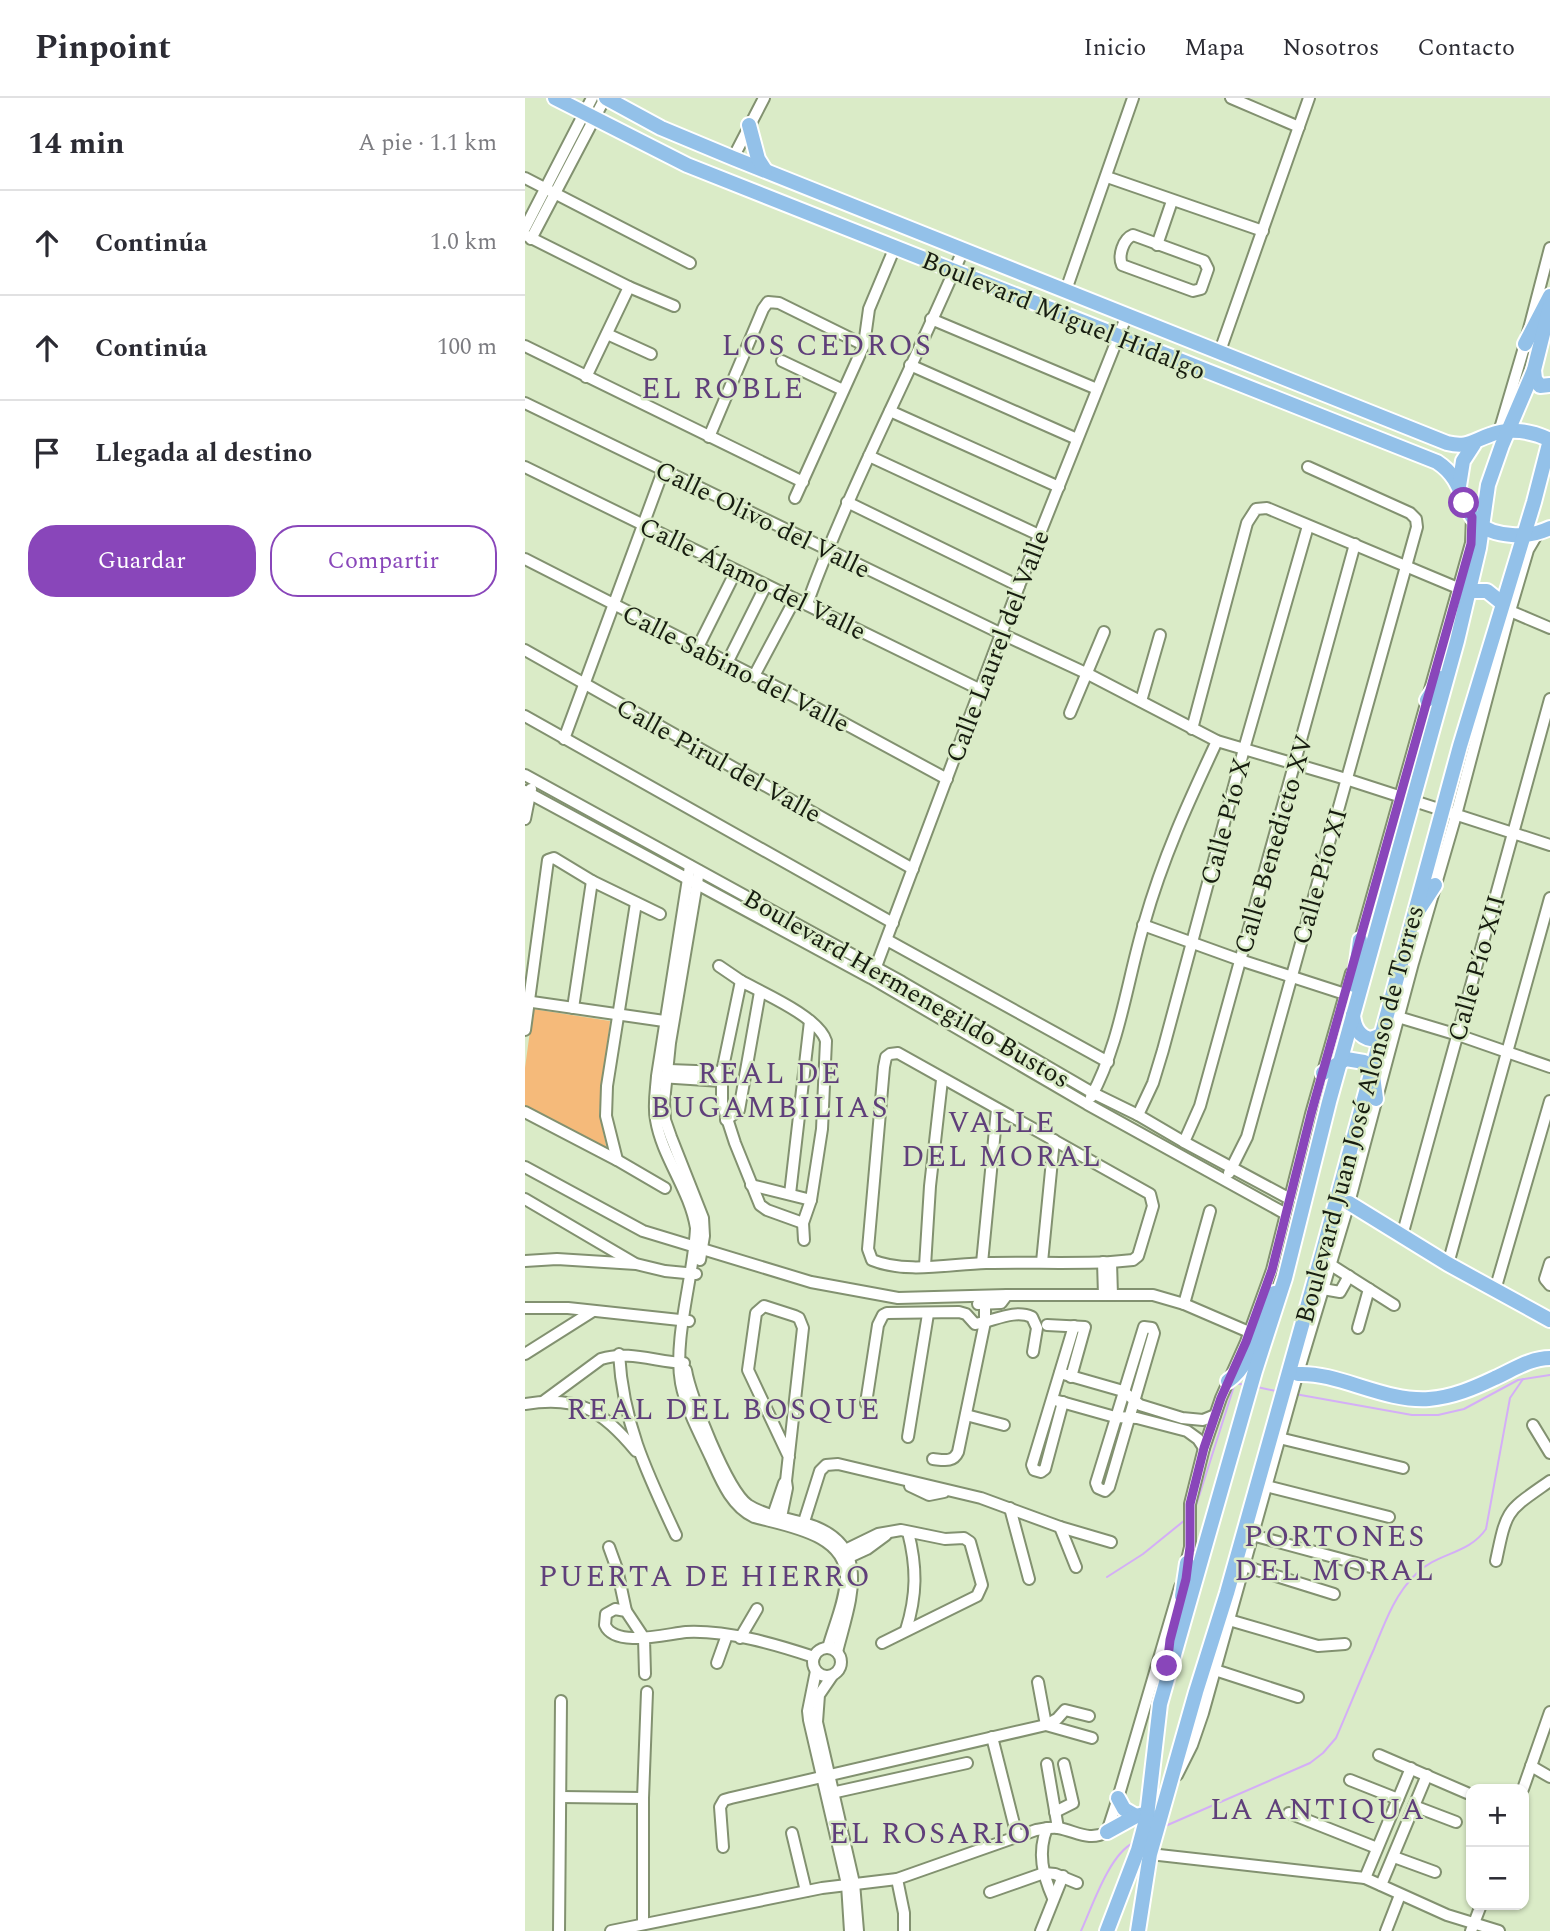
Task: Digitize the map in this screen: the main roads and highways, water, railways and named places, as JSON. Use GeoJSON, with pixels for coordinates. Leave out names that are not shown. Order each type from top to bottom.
{"type":"FeatureCollection","features":[{"type":"Feature","properties":{"kind":"main road","name":"Boulevard Miguel Hidalgo"},"geometry":{"type":"LineString","coordinates":[[555,98],[687,165],[1437,462],[1448,470],[1459,486],[1477,522]]}},
{"type":"Feature","properties":{"kind":"main road","name":"Boulevard Miguel Hidalgo"},"geometry":{"type":"LineString","coordinates":[[605,98],[661,128],[733,158],[1447,443],[1474,443],[1504,432]]}},
{"type":"Feature","properties":{"kind":"main road"},"geometry":{"type":"LineString","coordinates":[[749,125],[758,159],[765,170]]}},
{"type":"Feature","properties":{"kind":"main road"},"geometry":{"type":"LineString","coordinates":[[1525,344],[1550,296]]}},
{"type":"Feature","properties":{"kind":"main road","name":"Boulevard Juan José Alonso de Torres"},"geometry":{"type":"LineString","coordinates":[[1138,1931],[1160,1704],[1167,1676],[1255,1371],[1285,1278],[1353,1019],[1406,798],[1451,662],[1477,522],[1504,432],[1534,370],[1550,306]]}},
{"type":"Feature","properties":{"kind":"main road"},"geometry":{"type":"LineString","coordinates":[[1534,370],[1535,380],[1540,386],[1550,385]]}},
{"type":"Feature","properties":{"kind":"main road"},"geometry":{"type":"LineString","coordinates":[[1504,432],[1531,432],[1550,440]]}},
{"type":"Feature","properties":{"kind":"main road","name":"Boulevard Juan José Alonso de Torres"},"geometry":{"type":"LineString","coordinates":[[1148,1815],[1169,1789],[1295,1373],[1410,928],[1449,813],[1550,440]]}},
{"type":"Feature","properties":{"kind":"main road"},"geometry":{"type":"LineString","coordinates":[[1459,486],[1463,461],[1474,443]]}},
{"type":"Feature","properties":{"kind":"main road"},"geometry":{"type":"LineString","coordinates":[[1477,522],[1492,532],[1523,536],[1544,530]]}},
{"type":"Feature","properties":{"kind":"main road"},"geometry":{"type":"LineString","coordinates":[[1463,589],[1487,591],[1506,607],[1522,571]]}},
{"type":"Feature","properties":{"kind":"main road"},"geometry":{"type":"LineString","coordinates":[[1427,700],[1451,662]]}},
{"type":"Feature","properties":{"kind":"main road"},"geometry":{"type":"LineString","coordinates":[[1413,963],[1410,928],[1435,885]]}},
{"type":"Feature","properties":{"kind":"main road"},"geometry":{"type":"LineString","coordinates":[[1360,940],[1353,993],[1353,1019],[1365,1038],[1374,1039],[1381,1035]]}},
{"type":"Feature","properties":{"kind":"main road"},"geometry":{"type":"LineString","coordinates":[[1323,1073],[1341,1062],[1354,1059],[1364,1062],[1371,1071],[1376,1099]]}},
{"type":"Feature","properties":{"kind":"main road"},"geometry":{"type":"LineString","coordinates":[[1349,1203],[1448,1264],[1550,1320]]}},
{"type":"Feature","properties":{"kind":"main road"},"geometry":{"type":"LineString","coordinates":[[1228,1381],[1244,1364],[1264,1310],[1285,1278]]}},
{"type":"Feature","properties":{"kind":"main road"},"geometry":{"type":"LineString","coordinates":[[1295,1373],[1317,1376],[1393,1396],[1426,1399],[1458,1394],[1523,1364],[1550,1358]]}},
{"type":"Feature","properties":{"kind":"main road"},"geometry":{"type":"LineString","coordinates":[[1167,1676],[1168,1648],[1184,1587],[1187,1563]]}},
{"type":"Feature","properties":{"kind":"main road"},"geometry":{"type":"LineString","coordinates":[[1118,1798],[1124,1809],[1148,1815]]}},
{"type":"Feature","properties":{"kind":"main road"},"geometry":{"type":"LineString","coordinates":[[1107,1832],[1148,1815]]}},
{"type":"Feature","properties":{"kind":"main road","name":"Boulevard Juan José Alonso de Torres"},"geometry":{"type":"LineString","coordinates":[[1107,1931],[1146,1852]]}},
{"type":"Feature","properties":{"kind":"waterway"},"geometry":{"type":"LineString","coordinates":[[1295,1394],[1412,1415],[1438,1415],[1464,1409],[1518,1380],[1550,1375]]}},
{"type":"Feature","properties":{"kind":"waterway"},"geometry":{"type":"LineString","coordinates":[[1163,1827],[1310,1763],[1336,1738],[1402,1590],[1425,1567],[1471,1544],[1486,1529],[1510,1398],[1523,1379]]}},
{"type":"Feature","properties":{"kind":"waterway"},"geometry":{"type":"LineString","coordinates":[[1194,1512],[1235,1383],[1245,1385]]}},
{"type":"Feature","properties":{"kind":"waterway"},"geometry":{"type":"LineString","coordinates":[[1257,1387],[1276,1391]]}},
{"type":"Feature","properties":{"kind":"waterway"},"geometry":{"type":"LineString","coordinates":[[1107,1577],[1143,1554],[1185,1520]]}},
{"type":"Feature","properties":{"kind":"waterway"},"geometry":{"type":"LineString","coordinates":[[1081,1931],[1116,1858],[1133,1843]]}},
{"type":"Feature","properties":{"kind":"district","name":"LOS CEDROS"},"geometry":{"type":"Point","coordinates":[827,345]}},
{"type":"Feature","properties":{"kind":"district","name":"EL ROBLE"},"geometry":{"type":"Point","coordinates":[723,388]}},
{"type":"Feature","properties":{"kind":"district","name":"REAL DE BUGAMBILIAS"},"geometry":{"type":"Point","coordinates":[770,1090]}},
{"type":"Feature","properties":{"kind":"district","name":"VALLE DEL MORAL"},"geometry":{"type":"Point","coordinates":[1002,1139]}},
{"type":"Feature","properties":{"kind":"district","name":"REAL DEL BOSQUE"},"geometry":{"type":"Point","coordinates":[724,1409]}},
{"type":"Feature","properties":{"kind":"district","name":"PORTONES DEL MORAL"},"geometry":{"type":"Point","coordinates":[1335,1553]}},
{"type":"Feature","properties":{"kind":"district","name":"PUERTA DE HIERRO"},"geometry":{"type":"Point","coordinates":[705,1576]}},
{"type":"Feature","properties":{"kind":"district","name":"LA ANTIQUA"},"geometry":{"type":"Point","coordinates":[1318,1809]}},
{"type":"Feature","properties":{"kind":"district","name":"EL ROSARIO"},"geometry":{"type":"Point","coordinates":[931,1833]}}]}
